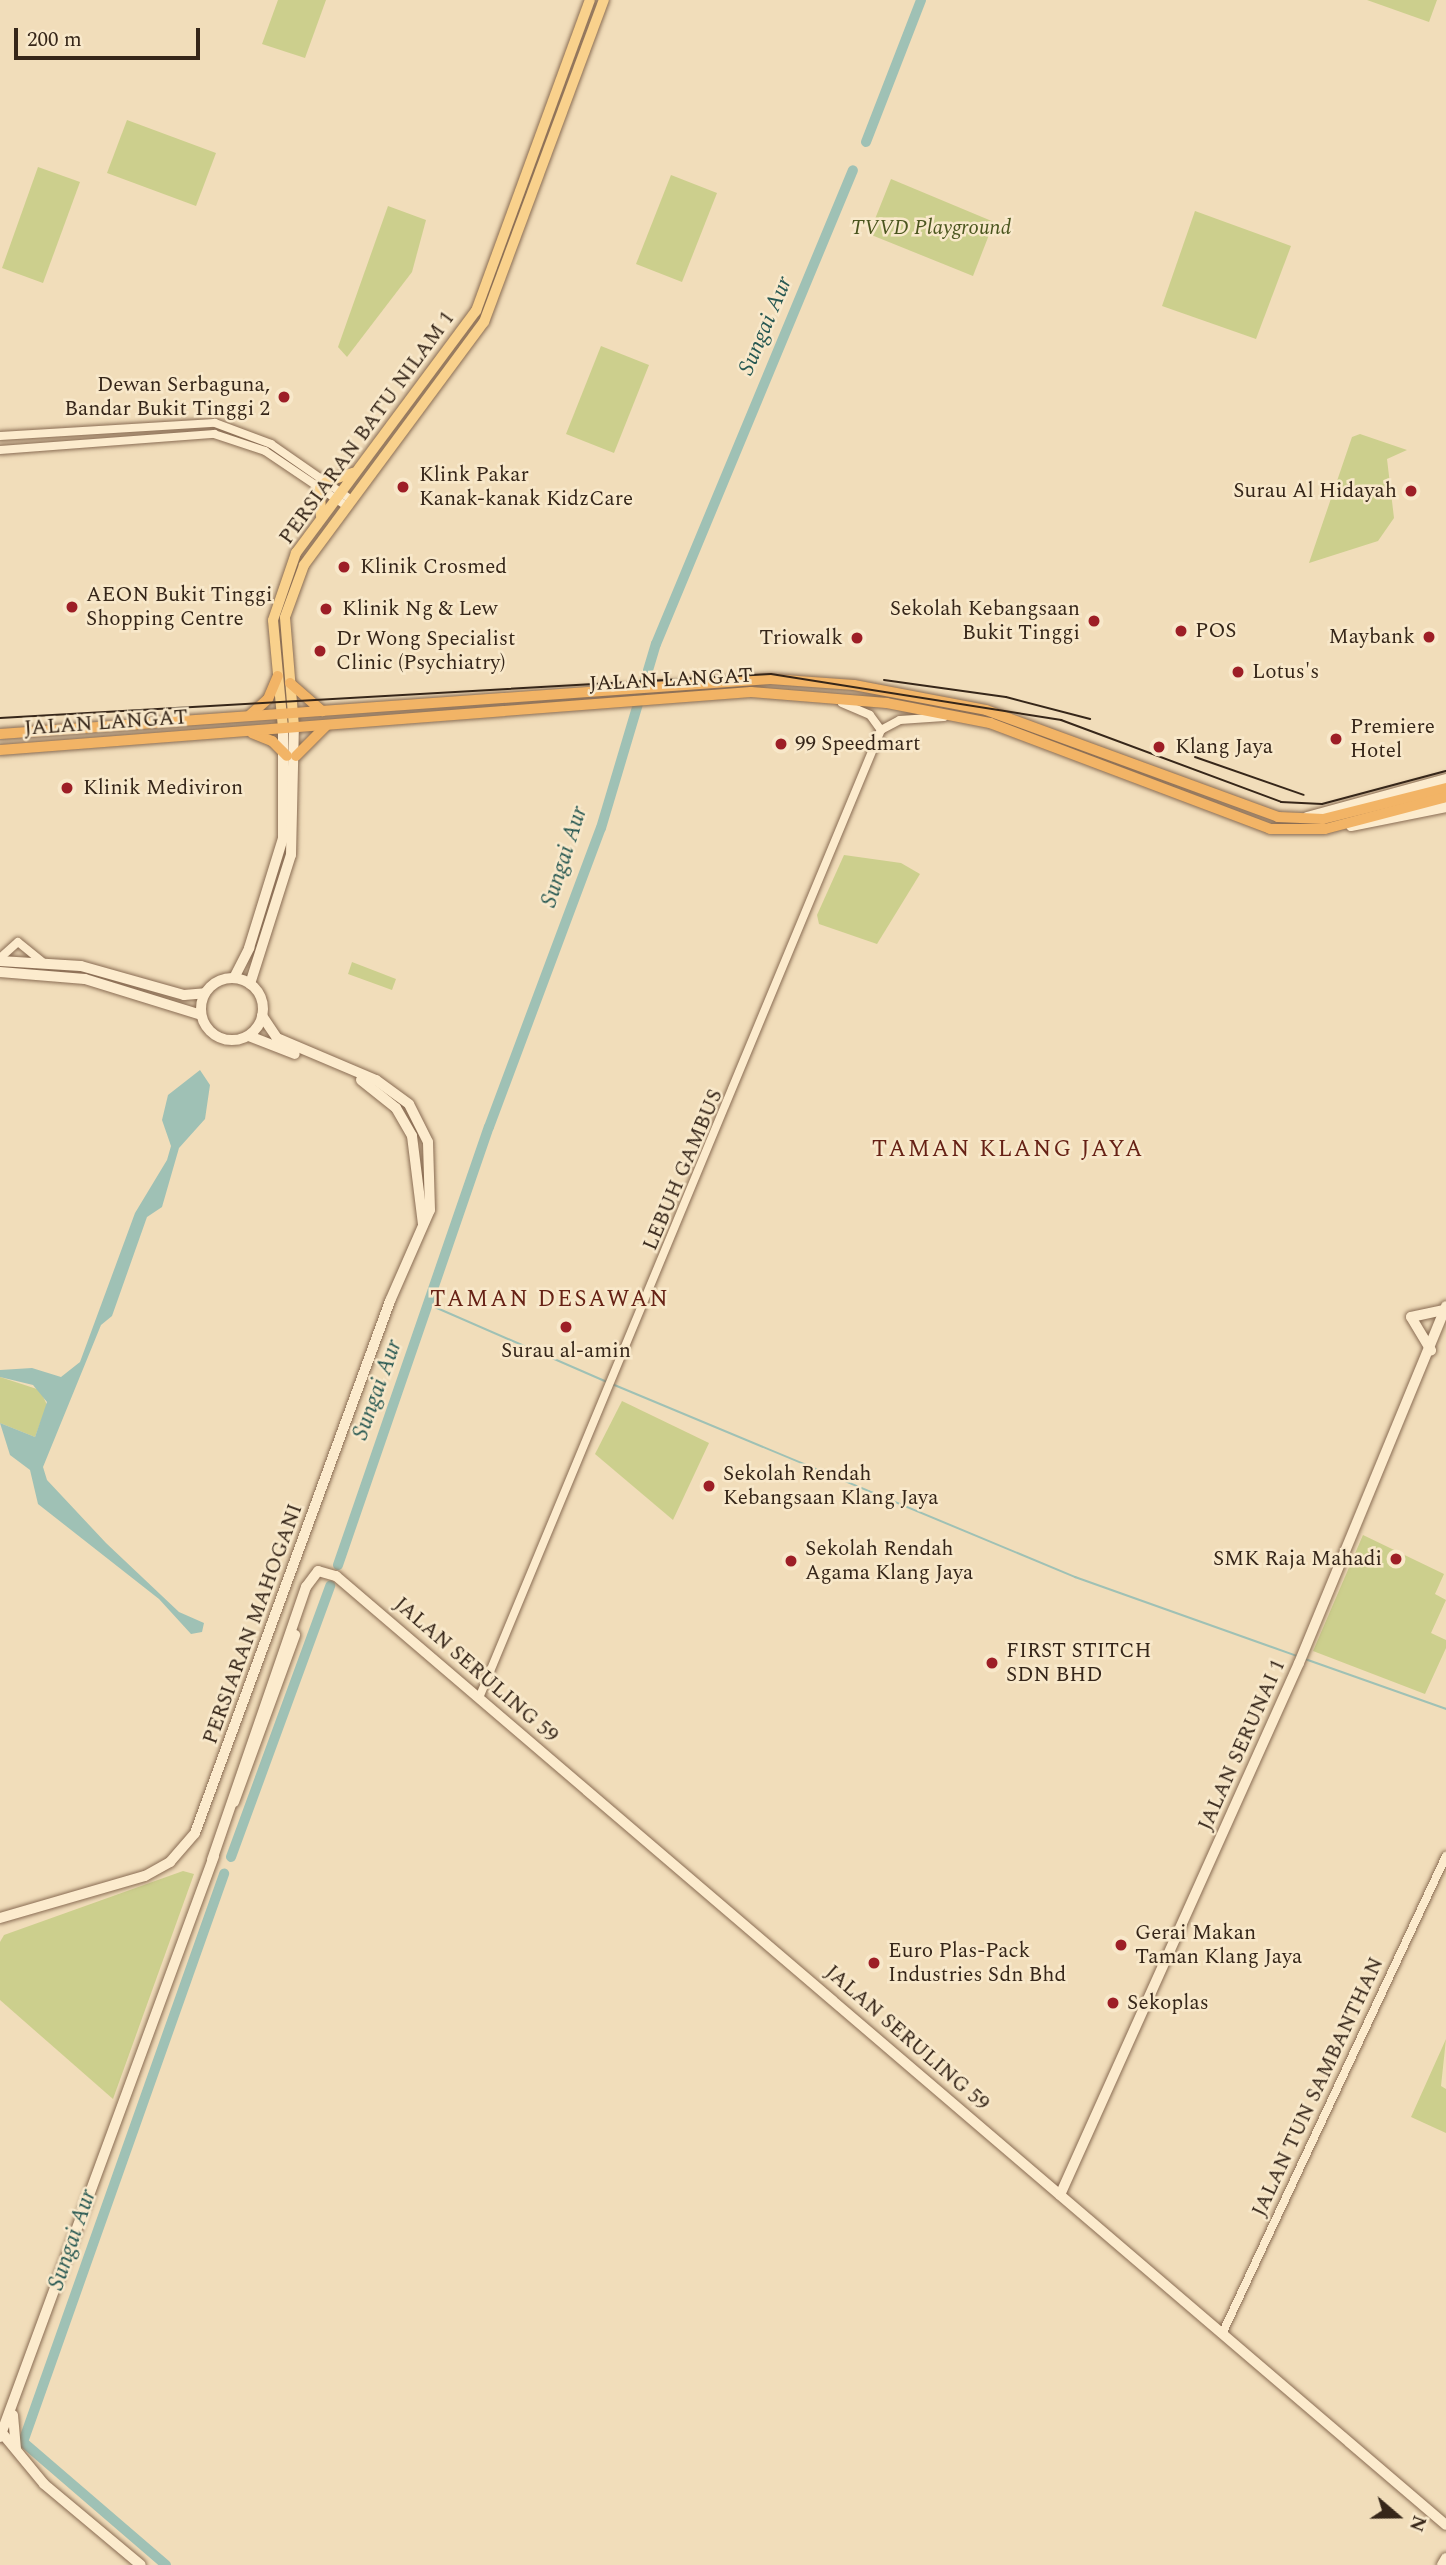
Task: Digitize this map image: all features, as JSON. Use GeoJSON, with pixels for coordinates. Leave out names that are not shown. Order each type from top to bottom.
{"type":"FeatureCollection","features":[{"type":"Feature","properties":{"kind":"highway"},"geometry":{"type":"LineString","coordinates":[[250,715],[268,699],[278,676]]}},
{"type":"Feature","properties":{"kind":"highway","name":"JALAN LANGAT"},"geometry":{"type":"LineString","coordinates":[[0,734],[661,684],[770,679],[927,695],[1025,723],[1255,811],[1300,820],[1446,797]]}},
{"type":"Feature","properties":{"kind":"highway"},"geometry":{"type":"LineString","coordinates":[[290,683],[322,711]]}},
{"type":"Feature","properties":{"kind":"highway","name":"JALAN LANGAT"},"geometry":{"type":"LineString","coordinates":[[0,750],[751,692],[826,698],[962,717],[1270,829],[1325,829],[1446,788]]}},
{"type":"Feature","properties":{"kind":"highway"},"geometry":{"type":"LineString","coordinates":[[243,731],[272,741],[291,756],[306,740],[332,724]]}},
{"type":"Feature","properties":{"kind":"main road"},"geometry":{"type":"LineString","coordinates":[[549,110],[585,50],[592,0]]}},
{"type":"Feature","properties":{"kind":"main road","name":"PERSIARAN BATU NILAM 1"},"geometry":{"type":"LineString","coordinates":[[289,728],[287,611],[304,565],[343,499],[355,472],[476,311],[592,0]]}},
{"type":"Feature","properties":{"kind":"main road","name":"PERSIARAN BATU NILAM 1"},"geometry":{"type":"LineString","coordinates":[[288,713],[278,676],[274,608],[296,553],[320,519],[343,499],[484,322],[604,0]]}},
{"type":"Feature","properties":{"kind":"main road"},"geometry":{"type":"LineString","coordinates":[[320,519],[323,485],[355,472]]}},
{"type":"Feature","properties":{"kind":"main road"},"geometry":{"type":"LineString","coordinates":[[250,984],[291,855],[289,728]]}},
{"type":"Feature","properties":{"kind":"main road"},"geometry":{"type":"LineString","coordinates":[[0,959],[99,969],[184,995],[205,993],[234,978],[281,850],[291,756]]}},
{"type":"Feature","properties":{"kind":"main road","name":"JALAN LANGAT"},"geometry":{"type":"LineString","coordinates":[[1300,820],[1446,779]]}},
{"type":"Feature","properties":{"kind":"main road","name":"JALAN LANGAT"},"geometry":{"type":"LineString","coordinates":[[1325,829],[1446,807]]}},
{"type":"Feature","properties":{"kind":"main road"},"geometry":{"type":"LineString","coordinates":[[0,972],[85,979],[201,1015],[219,1038],[248,1036],[262,1016],[261,998],[250,984],[234,978]]}},
{"type":"Feature","properties":{"kind":"main road"},"geometry":{"type":"LineString","coordinates":[[201,1015],[205,993]]}},
{"type":"Feature","properties":{"kind":"main road","name":"PERSIARAN MAHOGANI"},"geometry":{"type":"LineString","coordinates":[[0,1918],[145,1875],[170,1862],[195,1833],[423,1224],[432,1165],[418,1116],[387,1086],[277,1038],[262,1016]]}},
{"type":"Feature","properties":{"kind":"main road","name":"PERSIARAN MAHOGANI"},"geometry":{"type":"LineString","coordinates":[[248,1036],[363,1080],[396,1108],[417,1153],[423,1224]]}},
{"type":"Feature","properties":{"kind":"main road"},"geometry":{"type":"LineString","coordinates":[[1431,1350],[1411,1317],[1445,1308]]}},
{"type":"Feature","properties":{"kind":"main road","name":"JALAN SERUNAI 1"},"geometry":{"type":"LineString","coordinates":[[1060,2195],[1299,1663],[1431,1350],[1445,1308]]}},
{"type":"Feature","properties":{"kind":"main road","name":"JALAN SERULING 59"},"geometry":{"type":"LineString","coordinates":[[0,2436],[13,2407],[212,1860],[306,1587],[318,1571],[342,1581],[1446,2525]]}},
{"type":"Feature","properties":{"kind":"main road"},"geometry":{"type":"LineString","coordinates":[[0,2414],[13,2407],[17,2452]]}},
{"type":"Feature","properties":{"kind":"main road"},"geometry":{"type":"LineString","coordinates":[[0,2436],[33,2472]]}},
{"type":"Feature","properties":{"kind":"main road"},"geometry":{"type":"LineString","coordinates":[[0,2436],[33,2472],[141,2565]]}},
{"type":"Feature","properties":{"kind":"main road"},"geometry":{"type":"LineString","coordinates":[[1444,2565],[1446,2558]]}},
{"type":"Feature","properties":{"kind":"street"},"geometry":{"type":"LineString","coordinates":[[0,436],[215,423],[271,444],[343,499]]}},
{"type":"Feature","properties":{"kind":"street"},"geometry":{"type":"LineString","coordinates":[[0,450],[214,434],[265,451],[323,485]]}},
{"type":"Feature","properties":{"kind":"street"},"geometry":{"type":"LineString","coordinates":[[826,698],[864,711],[881,730],[900,720],[962,717]]}},
{"type":"Feature","properties":{"kind":"street","name":"LEBUH GAMBUS"},"geometry":{"type":"LineString","coordinates":[[479,1698],[614,1379],[881,730]]}},
{"type":"Feature","properties":{"kind":"street"},"geometry":{"type":"LineString","coordinates":[[0,959],[19,942],[44,963]]}},
{"type":"Feature","properties":{"kind":"street","name":"JALAN TUN SAMBANTHAN"},"geometry":{"type":"LineString","coordinates":[[1222,2333],[1446,1856]]}},
{"type":"Feature","properties":{"kind":"green space"},"geometry":{"type":"Polygon","coordinates":[[[278,0],[326,0],[305,58],[262,44],[278,0]]]}},
{"type":"Feature","properties":{"kind":"green space"},"geometry":{"type":"Polygon","coordinates":[[[1367,0],[1437,0],[1429,22],[1367,0]]]}},
{"type":"Feature","properties":{"kind":"green space"},"geometry":{"type":"Polygon","coordinates":[[[127,120],[216,153],[196,206],[107,173],[127,120]]]}},
{"type":"Feature","properties":{"kind":"green space"},"geometry":{"type":"Polygon","coordinates":[[[38,167],[80,182],[43,283],[2,268],[38,167]]]}},
{"type":"Feature","properties":{"kind":"green space"},"geometry":{"type":"Polygon","coordinates":[[[671,175],[717,193],[682,282],[636,264],[671,175]]]}},
{"type":"Feature","properties":{"kind":"green space","name":"TVVD Playground"},"geometry":{"type":"Polygon","coordinates":[[[891,179],[994,222],[973,276],[869,234],[891,179]]]}},
{"type":"Feature","properties":{"kind":"green space"},"geometry":{"type":"Polygon","coordinates":[[[388,206],[426,220],[412,272],[347,357],[338,347],[388,206]]]}},
{"type":"Feature","properties":{"kind":"green space"},"geometry":{"type":"Polygon","coordinates":[[[1195,211],[1291,246],[1256,339],[1162,306],[1195,211]]]}},
{"type":"Feature","properties":{"kind":"green space"},"geometry":{"type":"Polygon","coordinates":[[[601,346],[649,365],[614,453],[566,434],[601,346]]]}},
{"type":"Feature","properties":{"kind":"green space"},"geometry":{"type":"Polygon","coordinates":[[[1360,434],[1407,450],[1387,459],[1394,518],[1378,541],[1309,563],[1352,437],[1360,434]]]}},
{"type":"Feature","properties":{"kind":"green space"},"geometry":{"type":"Polygon","coordinates":[[[844,855],[901,863],[920,874],[877,944],[819,924],[817,915],[844,855]]]}},
{"type":"Feature","properties":{"kind":"green space"},"geometry":{"type":"Polygon","coordinates":[[[352,962],[396,979],[392,990],[348,974],[352,962]]]}},
{"type":"Feature","properties":{"kind":"green space"},"geometry":{"type":"Polygon","coordinates":[[[0,1377],[40,1390],[47,1405],[35,1437],[0,1423],[0,1377]]]}},
{"type":"Feature","properties":{"kind":"green space"},"geometry":{"type":"Polygon","coordinates":[[[622,1401],[709,1443],[673,1520],[595,1454],[622,1401]]]}},
{"type":"Feature","properties":{"kind":"green space"},"geometry":{"type":"Polygon","coordinates":[[[1363,1535],[1444,1574],[1435,1594],[1446,1600],[1431,1633],[1446,1640],[1446,1648],[1425,1694],[1313,1651],[1363,1535]]]}},
{"type":"Feature","properties":{"kind":"green space"},"geometry":{"type":"Polygon","coordinates":[[[183,1871],[194,1874],[113,2099],[0,2000],[0,1942],[4,1935],[183,1871]]]}},
{"type":"Feature","properties":{"kind":"green space"},"geometry":{"type":"Polygon","coordinates":[[[1446,2039],[1441,2086],[1446,2089],[1446,2133],[1411,2117],[1446,2039]]]}},
{"type":"Feature","properties":{"kind":"water"},"geometry":{"type":"Polygon","coordinates":[[[200,1070],[210,1085],[205,1119],[179,1148],[162,1207],[147,1217],[112,1316],[101,1325],[43,1467],[47,1480],[106,1543],[179,1612],[204,1623],[202,1632],[191,1634],[159,1599],[38,1504],[30,1470],[10,1455],[0,1423],[35,1437],[47,1402],[33,1385],[0,1377],[0,1370],[32,1368],[61,1377],[80,1362],[135,1213],[167,1160],[171,1146],[162,1120],[168,1095],[200,1070]]]}},
{"type":"Feature","properties":{"kind":"waterway","name":"Sungai Aur"},"geometry":{"type":"LineString","coordinates":[[866,142],[921,0]]}},
{"type":"Feature","properties":{"kind":"waterway","name":"Sungai Aur"},"geometry":{"type":"LineString","coordinates":[[338,1565],[489,1127],[601,828],[656,644],[853,170]]}},
{"type":"Feature","properties":{"kind":"waterway"},"geometry":{"type":"LineString","coordinates":[[430,1305],[607,1382]]}},
{"type":"Feature","properties":{"kind":"waterway"},"geometry":{"type":"LineString","coordinates":[[612,1384],[1075,1577],[1297,1656]]}},
{"type":"Feature","properties":{"kind":"waterway","name":"Sungai Aur"},"geometry":{"type":"LineString","coordinates":[[231,1857],[330,1586]]}},
{"type":"Feature","properties":{"kind":"waterway"},"geometry":{"type":"LineString","coordinates":[[1305,1659],[1446,1709]]}},
{"type":"Feature","properties":{"kind":"waterway","name":"Sungai Aur"},"geometry":{"type":"LineString","coordinates":[[166,2565],[23,2442],[224,1874]]}},
{"type":"Feature","properties":{"kind":"tram line"},"geometry":{"type":"LineString","coordinates":[[0,718],[771,674],[1061,720],[1281,802],[1322,804],[1446,771]]}},
{"type":"Feature","properties":{"kind":"tram line"},"geometry":{"type":"LineString","coordinates":[[884,680],[1006,697],[1090,719]]}},
{"type":"Feature","properties":{"kind":"tram line"},"geometry":{"type":"LineString","coordinates":[[1195,757],[1304,795]]}},
{"type":"Feature","properties":{"kind":"place","name":"Dewan Serbaguna, Bandar Bukit Tinggi 2"},"geometry":{"type":"Point","coordinates":[284,397]}},
{"type":"Feature","properties":{"kind":"place","name":"Klink Pakar Kanak-kanak KidzCare"},"geometry":{"type":"Point","coordinates":[403,487]}},
{"type":"Feature","properties":{"kind":"place","name":"Surau Al Hidayah"},"geometry":{"type":"Point","coordinates":[1411,491]}},
{"type":"Feature","properties":{"kind":"place","name":"Klinik Crosmed"},"geometry":{"type":"Point","coordinates":[344,567]}},
{"type":"Feature","properties":{"kind":"place","name":"AEON Bukit Tinggi Shopping Centre"},"geometry":{"type":"Point","coordinates":[72,607]}},
{"type":"Feature","properties":{"kind":"place","name":"Klinik Ng & Lew"},"geometry":{"type":"Point","coordinates":[326,609]}},
{"type":"Feature","properties":{"kind":"place","name":"Sekolah Kebangsaan Bukit Tinggi"},"geometry":{"type":"Point","coordinates":[1094,621]}},
{"type":"Feature","properties":{"kind":"place","name":"POS"},"geometry":{"type":"Point","coordinates":[1181,631]}},
{"type":"Feature","properties":{"kind":"place","name":"Maybank"},"geometry":{"type":"Point","coordinates":[1429,637]}},
{"type":"Feature","properties":{"kind":"place","name":"Triowalk"},"geometry":{"type":"Point","coordinates":[857,638]}},
{"type":"Feature","properties":{"kind":"place","name":"Dr Wong Specialist Clinic (Psychiatry)"},"geometry":{"type":"Point","coordinates":[320,651]}},
{"type":"Feature","properties":{"kind":"place","name":"Lotus's"},"geometry":{"type":"Point","coordinates":[1238,672]}},
{"type":"Feature","properties":{"kind":"place","name":"Premiere Hotel"},"geometry":{"type":"Point","coordinates":[1336,739]}},
{"type":"Feature","properties":{"kind":"place","name":"99 Speedmart"},"geometry":{"type":"Point","coordinates":[781,744]}},
{"type":"Feature","properties":{"kind":"place","name":"Klang Jaya"},"geometry":{"type":"Point","coordinates":[1159,747]}},
{"type":"Feature","properties":{"kind":"place","name":"Klinik Mediviron"},"geometry":{"type":"Point","coordinates":[67,788]}},
{"type":"Feature","properties":{"kind":"place","name":"Surau al-amin"},"geometry":{"type":"Point","coordinates":[566,1327]}},
{"type":"Feature","properties":{"kind":"place","name":"Sekolah Rendah Kebangsaan Klang Jaya"},"geometry":{"type":"Point","coordinates":[709,1486]}},
{"type":"Feature","properties":{"kind":"place","name":"SMK Raja Mahadi"},"geometry":{"type":"Point","coordinates":[1396,1559]}},
{"type":"Feature","properties":{"kind":"place","name":"Sekolah Rendah Agama Klang Jaya"},"geometry":{"type":"Point","coordinates":[791,1561]}},
{"type":"Feature","properties":{"kind":"place","name":"FIRST STITCH SDN BHD"},"geometry":{"type":"Point","coordinates":[992,1663]}},
{"type":"Feature","properties":{"kind":"place","name":"Gerai Makan Taman Klang Jaya"},"geometry":{"type":"Point","coordinates":[1121,1945]}},
{"type":"Feature","properties":{"kind":"place","name":"Euro Plas-Pack Industries Sdn Bhd"},"geometry":{"type":"Point","coordinates":[874,1963]}},
{"type":"Feature","properties":{"kind":"place","name":"Sekoplas"},"geometry":{"type":"Point","coordinates":[1113,2003]}},
{"type":"Feature","properties":{"kind":"district","name":"TAMAN KLANG JAYA"},"geometry":{"type":"Point","coordinates":[1008,1150]}},
{"type":"Feature","properties":{"kind":"district","name":"TAMAN DESAWAN"},"geometry":{"type":"Point","coordinates":[550,1300]}}]}
